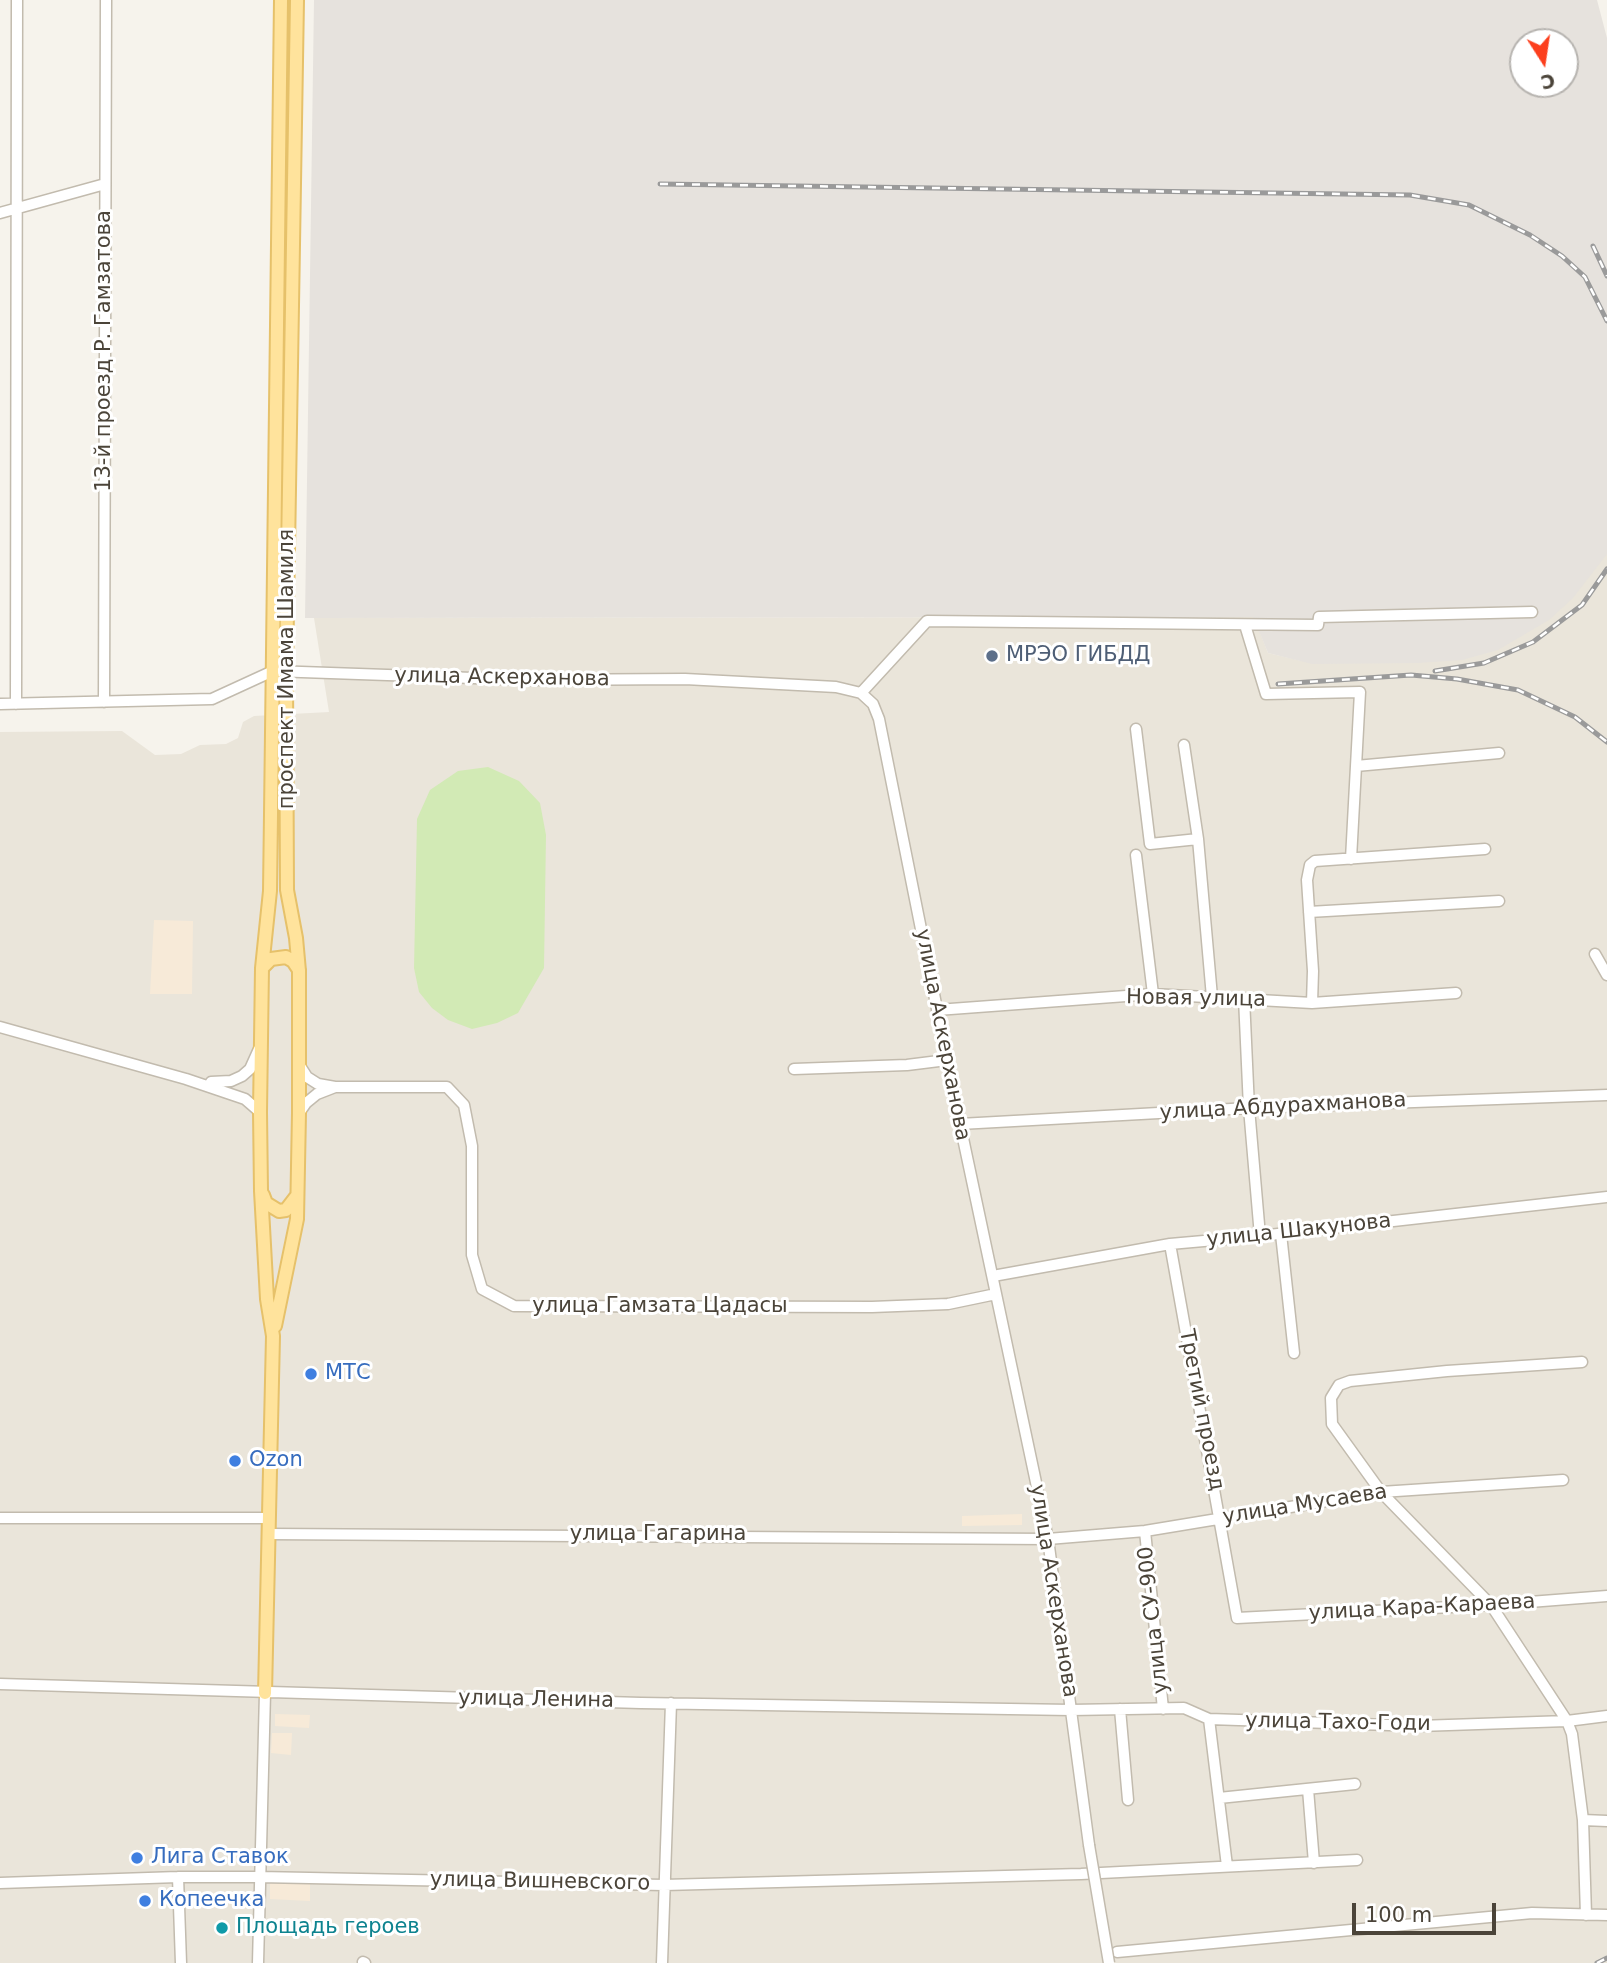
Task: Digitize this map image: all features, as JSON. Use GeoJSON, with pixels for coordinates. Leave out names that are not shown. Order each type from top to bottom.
{"type":"FeatureCollection","features":[{"type":"Feature","properties":{"kind":"main road","name":"проспект Имама Шамиля"},"geometry":{"type":"LineString","coordinates":[[265,1693],[273,1335],[297,1219],[300,1066],[299,971],[287,890],[280,671],[281,0]]}},
{"type":"Feature","properties":{"kind":"main road","name":"проспект Имама Шамиля"},"geometry":{"type":"LineString","coordinates":[[273,1335],[267,1299],[261,1191],[262,968],[270,891],[280,671],[297,0]]}},
{"type":"Feature","properties":{"kind":"main road"},"geometry":{"type":"LineString","coordinates":[[262,968],[271,959],[286,957],[293,961],[299,971]]}},
{"type":"Feature","properties":{"kind":"main road"},"geometry":{"type":"LineString","coordinates":[[261,1191],[266,1203],[278,1211],[286,1210],[297,1196]]}},
{"type":"Feature","properties":{"kind":"street"},"geometry":{"type":"LineString","coordinates":[[16,704],[17,0]]}},
{"type":"Feature","properties":{"kind":"street","name":"13-й проезд Р. Гамзатова"},"geometry":{"type":"LineString","coordinates":[[104,702],[106,0]]}},
{"type":"Feature","properties":{"kind":"street"},"geometry":{"type":"LineString","coordinates":[[0,213],[105,184]]}},
{"type":"Feature","properties":{"kind":"street"},"geometry":{"type":"LineString","coordinates":[[861,693],[927,621],[1318,625],[1319,617],[1532,612]]}},
{"type":"Feature","properties":{"kind":"street"},"geometry":{"type":"LineString","coordinates":[[1245,625],[1266,695],[1360,692],[1351,859]]}},
{"type":"Feature","properties":{"kind":"street"},"geometry":{"type":"LineString","coordinates":[[0,704],[212,699],[280,671]]}},
{"type":"Feature","properties":{"kind":"street","name":"улица Аскерханова"},"geometry":{"type":"LineString","coordinates":[[280,671],[530,680],[685,679],[836,687],[861,693],[873,704],[879,719],[960,1124],[1048,1539],[1089,1845],[1108,1963]]}},
{"type":"Feature","properties":{"kind":"street"},"geometry":{"type":"LineString","coordinates":[[1136,729],[1150,844],[1198,839]]}},
{"type":"Feature","properties":{"kind":"street"},"geometry":{"type":"LineString","coordinates":[[1184,745],[1198,839],[1212,997]]}},
{"type":"Feature","properties":{"kind":"street"},"geometry":{"type":"LineString","coordinates":[[1356,766],[1499,753]]}},
{"type":"Feature","properties":{"kind":"street"},"geometry":{"type":"LineString","coordinates":[[1312,1003],[1307,880],[1310,865],[1315,861],[1485,849]]}},
{"type":"Feature","properties":{"kind":"street"},"geometry":{"type":"LineString","coordinates":[[1136,855],[1153,994]]}},
{"type":"Feature","properties":{"kind":"street"},"geometry":{"type":"LineString","coordinates":[[1310,912],[1499,901]]}},
{"type":"Feature","properties":{"kind":"street"},"geometry":{"type":"LineString","coordinates":[[1595,954],[1607,975]]}},
{"type":"Feature","properties":{"kind":"street","name":"Новая улица"},"geometry":{"type":"LineString","coordinates":[[937,1010],[1153,994],[1312,1003],[1456,993]]}},
{"type":"Feature","properties":{"kind":"street"},"geometry":{"type":"LineString","coordinates":[[1244,998],[1249,1108],[1260,1236]]}},
{"type":"Feature","properties":{"kind":"street"},"geometry":{"type":"LineString","coordinates":[[0,1027],[186,1079],[245,1099],[260,1112]]}},
{"type":"Feature","properties":{"kind":"street"},"geometry":{"type":"LineString","coordinates":[[186,1079],[220,1083],[231,1081],[250,1069],[261,1044]]}},
{"type":"Feature","properties":{"kind":"street"},"geometry":{"type":"LineString","coordinates":[[794,1069],[907,1065],[947,1059]]}},
{"type":"Feature","properties":{"kind":"street"},"geometry":{"type":"LineString","coordinates":[[300,1066],[307,1077],[318,1084],[335,1087]]}},
{"type":"Feature","properties":{"kind":"street"},"geometry":{"type":"LineString","coordinates":[[299,1113],[317,1094],[335,1087]]}},
{"type":"Feature","properties":{"kind":"street","name":"улица Гамзата Цадасы"},"geometry":{"type":"LineString","coordinates":[[335,1087],[447,1087],[464,1105],[472,1146],[472,1255],[482,1289],[514,1306],[872,1307],[948,1304],[996,1294]]}},
{"type":"Feature","properties":{"kind":"street","name":"улица Абдурахманова"},"geometry":{"type":"LineString","coordinates":[[960,1124],[1249,1108],[1607,1095]]}},
{"type":"Feature","properties":{"kind":"street","name":"улица Шакунова"},"geometry":{"type":"LineString","coordinates":[[993,1276],[1170,1244],[1607,1197]]}},
{"type":"Feature","properties":{"kind":"street"},"geometry":{"type":"LineString","coordinates":[[1280,1234],[1294,1353]]}},
{"type":"Feature","properties":{"kind":"street","name":"Третий проезд"},"geometry":{"type":"LineString","coordinates":[[1170,1244],[1237,1618]]}},
{"type":"Feature","properties":{"kind":"street"},"geometry":{"type":"LineString","coordinates":[[1582,1362],[1350,1381],[1339,1385],[1331,1398],[1332,1424],[1381,1492],[1491,1605],[1567,1721],[1572,1734],[1583,1820],[1586,1914]]}},
{"type":"Feature","properties":{"kind":"street","name":"улица Мусаева"},"geometry":{"type":"LineString","coordinates":[[1048,1539],[1144,1531],[1381,1492],[1563,1480]]}},
{"type":"Feature","properties":{"kind":"street"},"geometry":{"type":"LineString","coordinates":[[0,1518],[268,1518]]}},
{"type":"Feature","properties":{"kind":"street","name":"улица СУ-900"},"geometry":{"type":"LineString","coordinates":[[1144,1531],[1163,1709]]}},
{"type":"Feature","properties":{"kind":"street","name":"улица Гагарина"},"geometry":{"type":"LineString","coordinates":[[268,1534],[1048,1539]]}},
{"type":"Feature","properties":{"kind":"street","name":"улица Кара-Караева"},"geometry":{"type":"LineString","coordinates":[[1237,1618],[1607,1596]]}},
{"type":"Feature","properties":{"kind":"street","name":"улица Ленина"},"geometry":{"type":"LineString","coordinates":[[0,1684],[671,1703],[1071,1710]]}},
{"type":"Feature","properties":{"kind":"street"},"geometry":{"type":"LineString","coordinates":[[257,1963],[265,1693]]}},
{"type":"Feature","properties":{"kind":"street"},"geometry":{"type":"LineString","coordinates":[[662,1963],[671,1703]]}},
{"type":"Feature","properties":{"kind":"street","name":"улица Тахо-Годи"},"geometry":{"type":"LineString","coordinates":[[1071,1710],[1184,1708],[1209,1719],[1419,1726],[1567,1721],[1607,1716]]}},
{"type":"Feature","properties":{"kind":"street"},"geometry":{"type":"LineString","coordinates":[[1120,1709],[1128,1800]]}},
{"type":"Feature","properties":{"kind":"street"},"geometry":{"type":"LineString","coordinates":[[1209,1719],[1227,1866],[1357,1860]]}},
{"type":"Feature","properties":{"kind":"street"},"geometry":{"type":"LineString","coordinates":[[1219,1798],[1355,1784]]}},
{"type":"Feature","properties":{"kind":"street"},"geometry":{"type":"LineString","coordinates":[[1308,1789],[1314,1863]]}},
{"type":"Feature","properties":{"kind":"street"},"geometry":{"type":"LineString","coordinates":[[1583,1820],[1607,1821]]}},
{"type":"Feature","properties":{"kind":"street","name":"улица Вишневского"},"geometry":{"type":"LineString","coordinates":[[0,1884],[178,1877],[259,1877],[664,1885],[1081,1874],[1227,1866]]}},
{"type":"Feature","properties":{"kind":"street"},"geometry":{"type":"LineString","coordinates":[[178,1877],[181,1963]]}},
{"type":"Feature","properties":{"kind":"street"},"geometry":{"type":"LineString","coordinates":[[1117,1952],[1532,1913],[1607,1915]]}},
{"type":"Feature","properties":{"kind":"shaded area"},"geometry":{"type":"Polygon","coordinates":[[[314,0],[1597,0],[1607,38],[1607,554],[1573,598],[1549,620],[1498,650],[1462,660],[1312,664],[1268,653],[1253,617],[305,618],[314,0]]]}},
{"type":"Feature","properties":{"kind":"shaded area"},"geometry":{"type":"Polygon","coordinates":[[[1607,552],[1607,1963],[0,1963],[0,732],[122,731],[155,755],[181,754],[200,745],[226,744],[238,738],[243,722],[254,716],[329,712],[314,618],[1254,617],[1268,653],[1302,661],[1417,662],[1607,552]]]}},
{"type":"Feature","properties":{"kind":"shaded area"},"geometry":{"type":"Polygon","coordinates":[[[154,920],[193,921],[192,994],[150,994],[154,920]]]}},
{"type":"Feature","properties":{"kind":"shaded area"},"geometry":{"type":"Polygon","coordinates":[[[1022,1514],[1022,1525],[962,1526],[962,1516],[1022,1514]]]}},
{"type":"Feature","properties":{"kind":"shaded area"},"geometry":{"type":"Polygon","coordinates":[[[275,1714],[310,1715],[309,1728],[275,1726],[275,1714]]]}},
{"type":"Feature","properties":{"kind":"shaded area"},"geometry":{"type":"Polygon","coordinates":[[[272,1733],[292,1733],[291,1755],[271,1753],[272,1733]]]}},
{"type":"Feature","properties":{"kind":"shaded area"},"geometry":{"type":"Polygon","coordinates":[[[270,1882],[310,1883],[310,1901],[270,1899],[270,1882]]]}},
{"type":"Feature","properties":{"kind":"green space"},"geometry":{"type":"Polygon","coordinates":[[[488,767],[519,781],[540,803],[546,835],[544,968],[518,1013],[497,1023],[472,1029],[448,1020],[432,1008],[419,992],[414,968],[417,819],[430,790],[458,771],[488,767]]]}},
{"type":"Feature","properties":{"kind":"railway"},"geometry":{"type":"LineString","coordinates":[[660,184],[1410,195],[1469,205],[1530,235],[1562,256],[1585,277],[1607,321]]}},
{"type":"Feature","properties":{"kind":"railway"},"geometry":{"type":"LineString","coordinates":[[1593,246],[1607,276]]}},
{"type":"Feature","properties":{"kind":"railway"},"geometry":{"type":"LineString","coordinates":[[1435,671],[1484,663],[1533,642],[1582,605],[1607,569]]}},
{"type":"Feature","properties":{"kind":"railway"},"geometry":{"type":"LineString","coordinates":[[1278,684],[1411,675],[1457,679],[1518,690],[1575,717],[1607,742]]}},
{"type":"Feature","properties":{"kind":"railway"},"geometry":{"type":"LineString","coordinates":[[1597,1963],[1607,1958]]}},
{"type":"Feature","properties":{"kind":"place","name":"МРЭО ГИБДД"},"geometry":{"type":"Point","coordinates":[992,656]}},
{"type":"Feature","properties":{"kind":"place","name":"МТС"},"geometry":{"type":"Point","coordinates":[311,1374]}},
{"type":"Feature","properties":{"kind":"place","name":"Ozon"},"geometry":{"type":"Point","coordinates":[235,1461]}},
{"type":"Feature","properties":{"kind":"place","name":"Лига Ставок"},"geometry":{"type":"Point","coordinates":[137,1858]}},
{"type":"Feature","properties":{"kind":"place","name":"Копеечка"},"geometry":{"type":"Point","coordinates":[145,1901]}},
{"type":"Feature","properties":{"kind":"place","name":"Площадь героев"},"geometry":{"type":"Point","coordinates":[222,1928]}}]}
